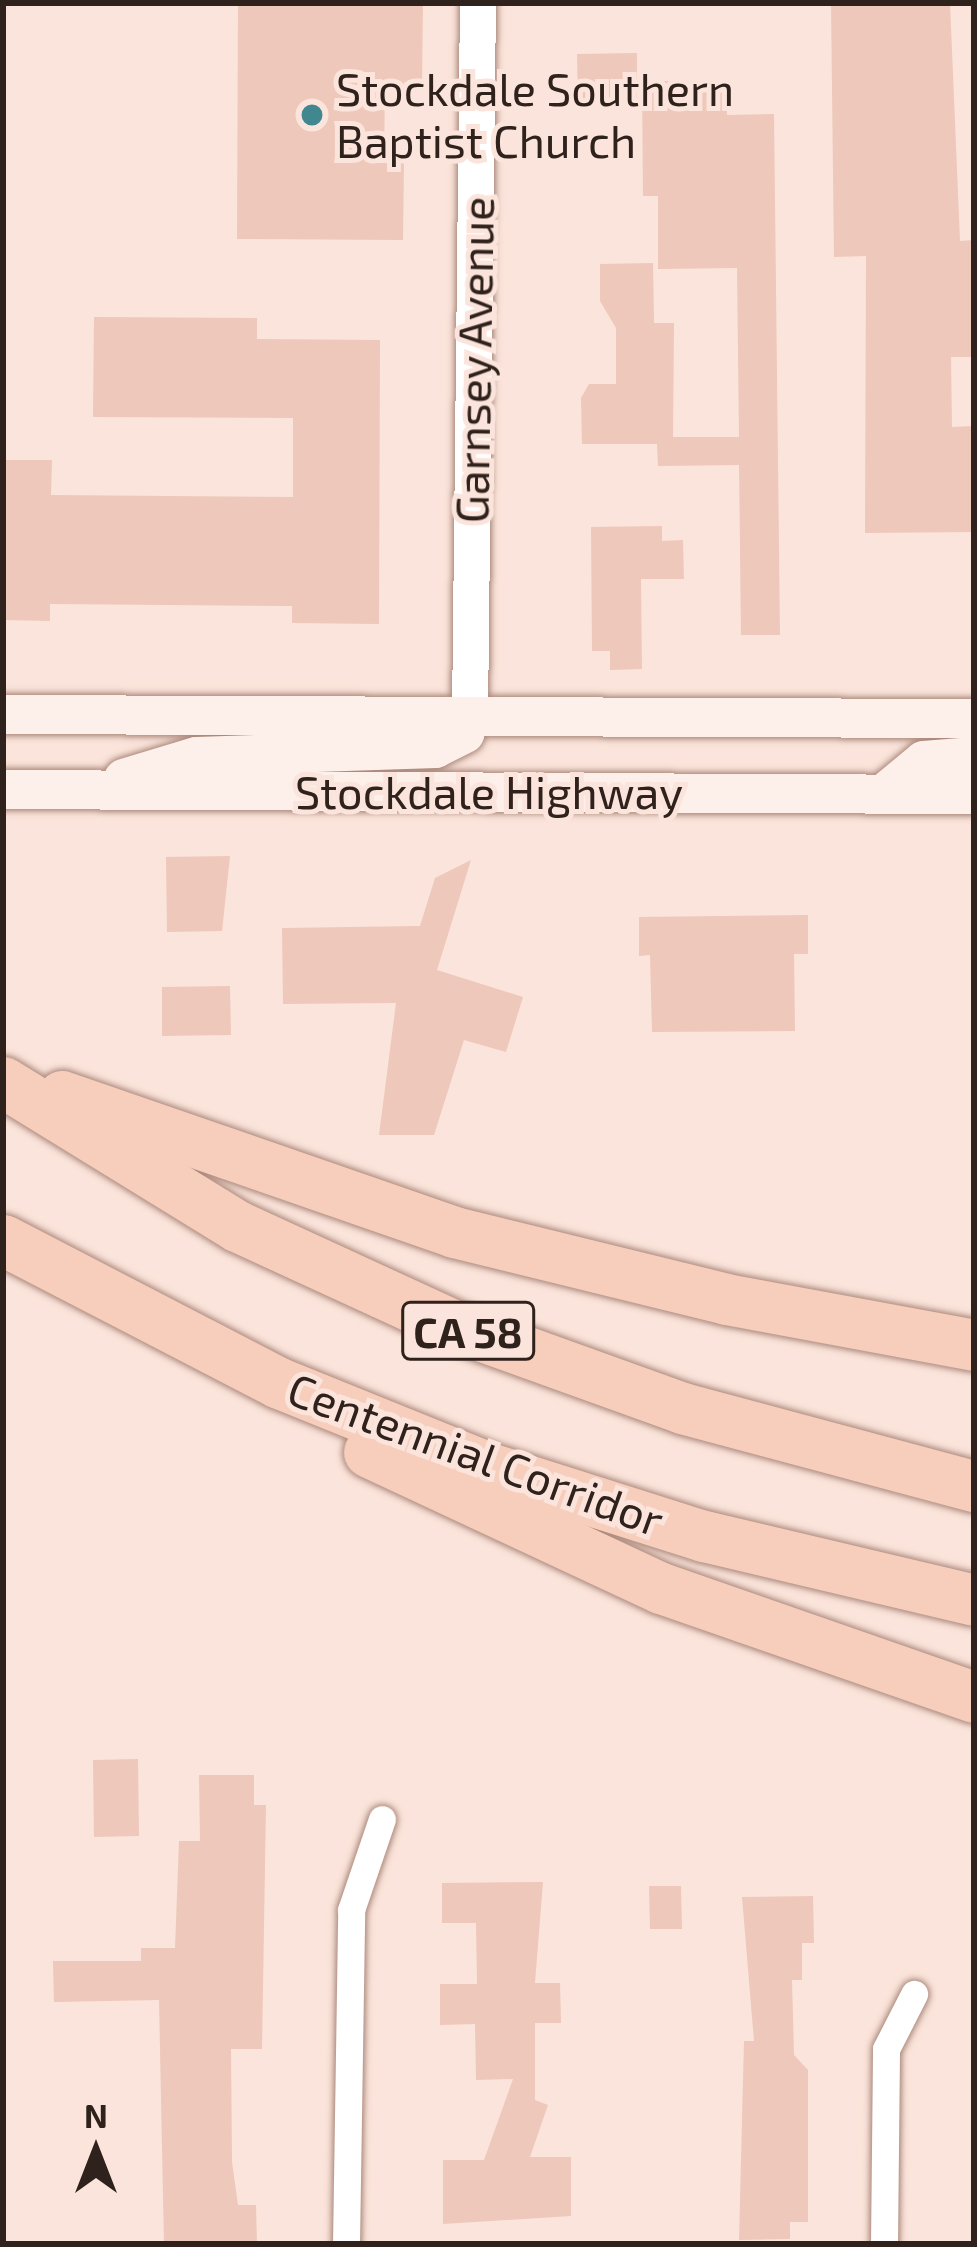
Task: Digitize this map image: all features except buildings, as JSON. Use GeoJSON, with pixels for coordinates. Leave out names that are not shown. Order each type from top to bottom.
{"type":"FeatureCollection","features":[{"type":"Feature","properties":{"kind":"highway"},"geometry":{"type":"LineString","coordinates":[[3,1077],[454,1232],[726,1299],[974,1345]]}},
{"type":"Feature","properties":{"kind":"highway","name":"CA 58"},"geometry":{"type":"LineString","coordinates":[[3,1077],[196,1204],[395,1301],[682,1408],[974,1486]]}},
{"type":"Feature","properties":{"kind":"highway","name":"Centennial Corridor"},"geometry":{"type":"LineString","coordinates":[[3,1240],[279,1383],[489,1468],[704,1535],[974,1600]]}},
{"type":"Feature","properties":{"kind":"highway"},"geometry":{"type":"LineString","coordinates":[[80,1283],[422,1480],[974,1720]]}},
{"type":"Feature","properties":{"kind":"highway"},"geometry":{"type":"LineString","coordinates":[[782,1635],[974,1697]]}},
{"type":"Feature","properties":{"kind":"main road","name":"Stockdale Highway"},"geometry":{"type":"LineString","coordinates":[[3,714],[974,718]]}},
{"type":"Feature","properties":{"kind":"main road"},"geometry":{"type":"LineString","coordinates":[[90,789],[196,756],[435,748],[464,734],[470,716]]}},
{"type":"Feature","properties":{"kind":"main road"},"geometry":{"type":"LineString","coordinates":[[882,794],[923,760],[974,756]]}},
{"type":"Feature","properties":{"kind":"main road","name":"Stockdale Highway"},"geometry":{"type":"LineString","coordinates":[[3,789],[974,794]]}},
{"type":"Feature","properties":{"kind":"street","name":"Garnsey Avenue"},"geometry":{"type":"LineString","coordinates":[[470,716],[478,3]]}},
{"type":"Feature","properties":{"kind":"street"},"geometry":{"type":"LineString","coordinates":[[346,2244],[351,1910],[382,1819]]}},
{"type":"Feature","properties":{"kind":"street"},"geometry":{"type":"LineString","coordinates":[[884,2244],[886,2048],[914,1994]]}},
{"type":"Feature","properties":{"kind":"place","name":"Stockdale Southern Baptist Church"},"geometry":{"type":"Point","coordinates":[312,115]}}]}
